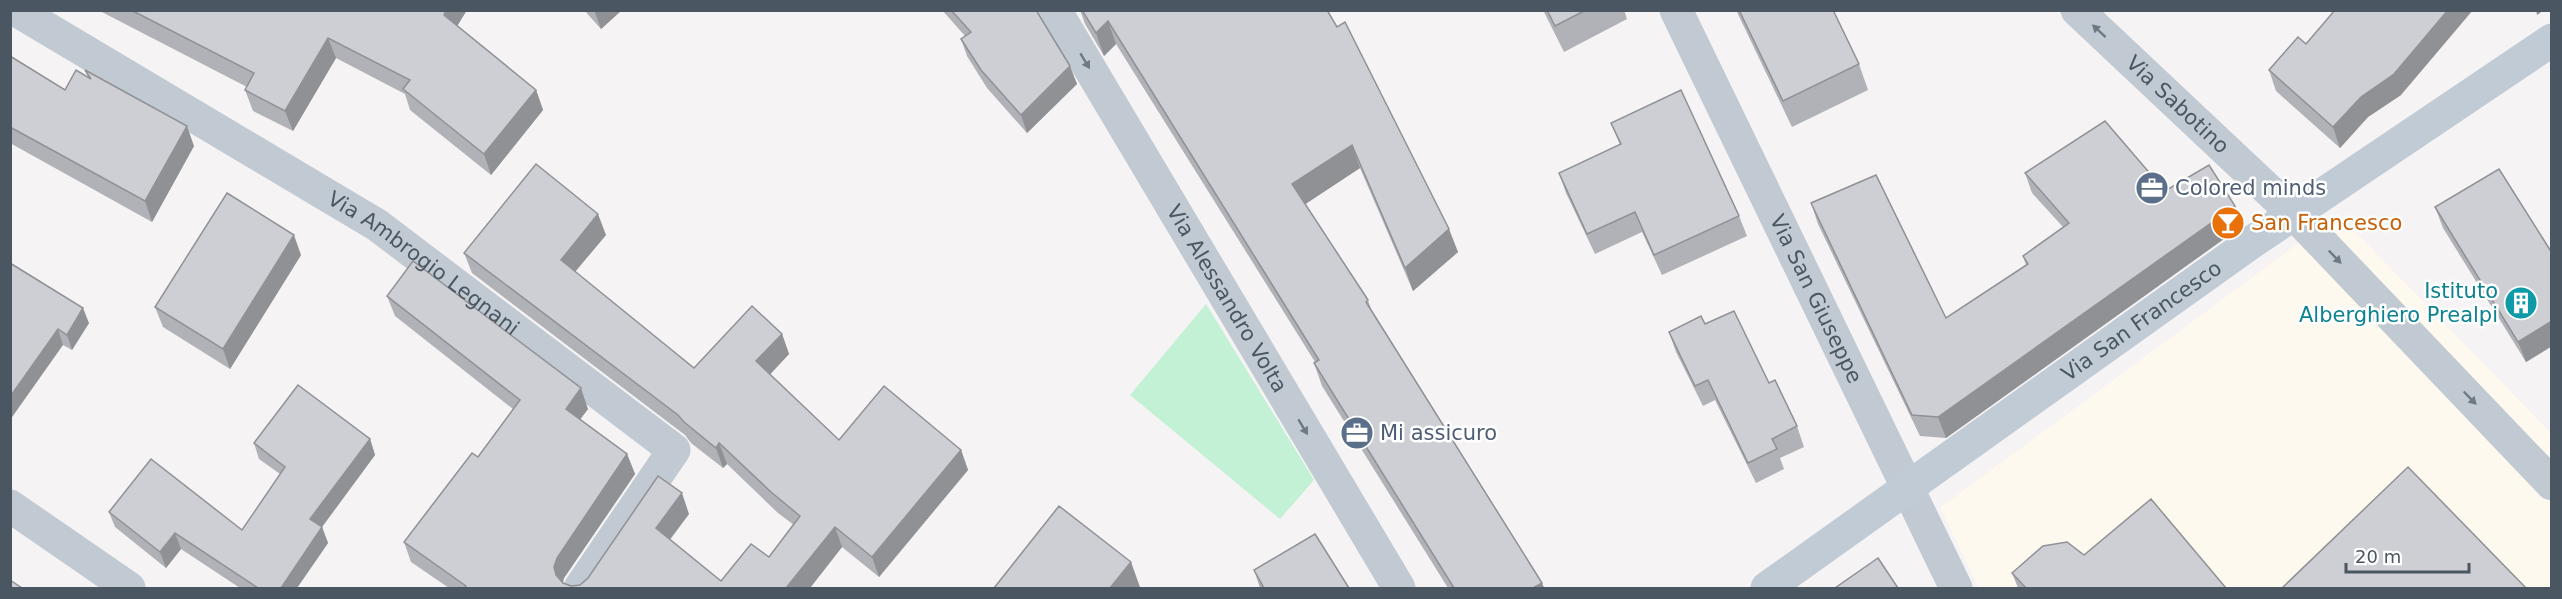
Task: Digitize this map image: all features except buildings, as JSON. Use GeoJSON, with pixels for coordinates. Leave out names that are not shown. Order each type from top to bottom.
{"type":"FeatureCollection","features":[{"type":"Feature","properties":{"kind":"street","name":"Via Ambrogio Legnani"},"geometry":{"type":"LineString","coordinates":[[16,10],[377,225],[674,450],[580,588]]}},
{"type":"Feature","properties":{"kind":"street","name":"Via Alessandro Volta"},"geometry":{"type":"LineString","coordinates":[[1056,10],[1399,588]]}},
{"type":"Feature","properties":{"kind":"street","name":"Via San Giuseppe"},"geometry":{"type":"LineString","coordinates":[[1676,10],[1956,588]]}},
{"type":"Feature","properties":{"kind":"street","name":"Via Sabotino"},"geometry":{"type":"LineString","coordinates":[[2077,10],[2295,215],[2552,484]]}},
{"type":"Feature","properties":{"kind":"street","name":"Via San Francesco"},"geometry":{"type":"LineString","coordinates":[[1767,588],[2253,242],[2552,40]]}},
{"type":"Feature","properties":{"kind":"street"},"geometry":{"type":"LineString","coordinates":[[10,506],[129,588]]}},
{"type":"Feature","properties":{"kind":"shaded area"},"geometry":{"type":"Polygon","coordinates":[[[2338,214],[2551,433],[2551,588],[1979,588],[1940,508],[2338,214]]]}},
{"type":"Feature","properties":{"kind":"green space"},"geometry":{"type":"Polygon","coordinates":[[[1206,304],[1314,480],[1280,519],[1130,395],[1206,304]]]}},
{"type":"Feature","properties":{"kind":"place","name":"Colored minds"},"geometry":{"type":"Point","coordinates":[2152,188]}},
{"type":"Feature","properties":{"kind":"place","name":"San Francesco"},"geometry":{"type":"Point","coordinates":[2228,223]}},
{"type":"Feature","properties":{"kind":"place","name":"Istituto Alberghiero Prealpi"},"geometry":{"type":"Point","coordinates":[2521,303]}},
{"type":"Feature","properties":{"kind":"place","name":"Mi assicuro"},"geometry":{"type":"Point","coordinates":[1357,433]}}]}
